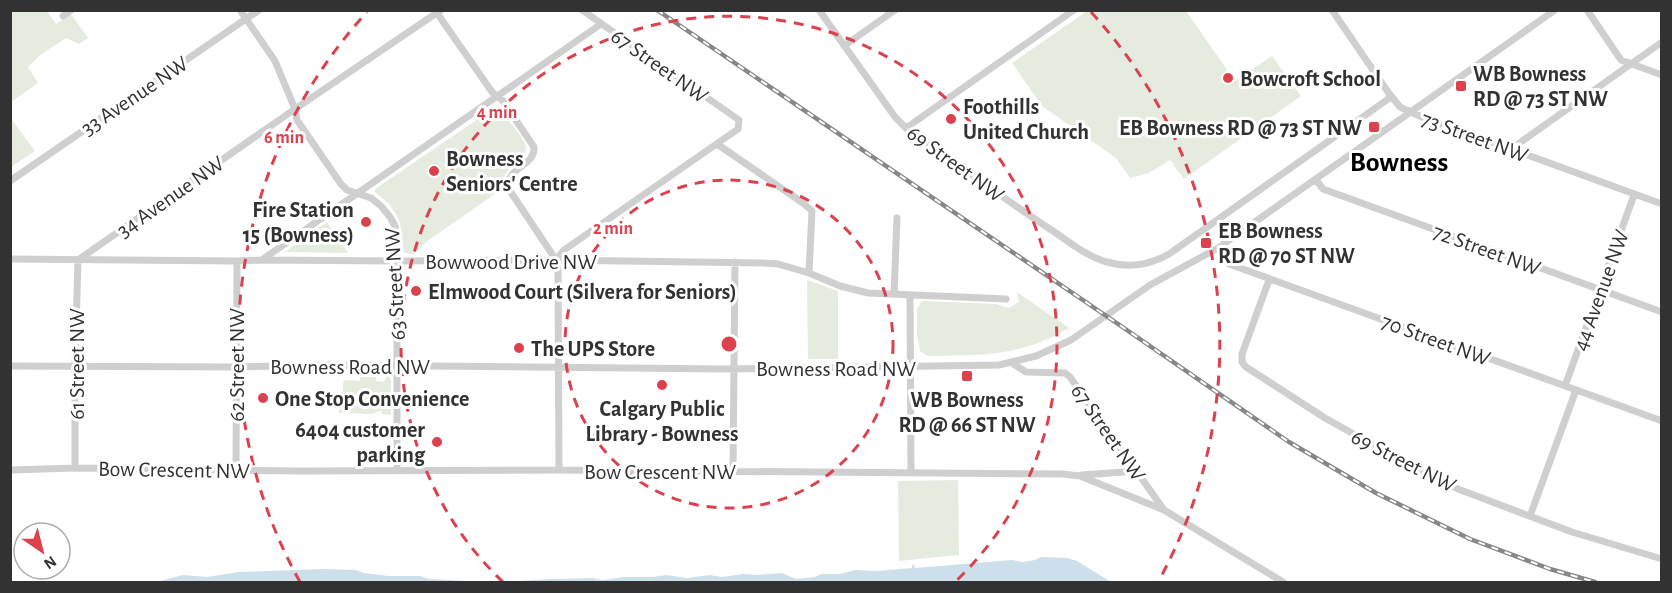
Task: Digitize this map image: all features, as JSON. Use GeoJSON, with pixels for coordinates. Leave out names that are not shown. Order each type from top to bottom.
{"type":"FeatureCollection","features":[{"type":"Feature","properties":{"kind":"street"},"geometry":{"type":"LineString","coordinates":[[63,16],[71,10]]}},
{"type":"Feature","properties":{"kind":"street","name":"63 Street NW"},"geometry":{"type":"LineString","coordinates":[[240,10],[275,61],[295,109],[297,120],[341,184],[347,190],[371,198],[381,206],[394,226],[397,261],[397,470]]}},
{"type":"Feature","properties":{"kind":"street","name":"33 Avenue NW"},"geometry":{"type":"LineString","coordinates":[[10,181],[259,10]]}},
{"type":"Feature","properties":{"kind":"street","name":"67 Street NW"},"geometry":{"type":"LineString","coordinates":[[582,10],[739,120],[738,129],[717,144]]}},
{"type":"Feature","properties":{"kind":"street","name":"69 Street NW"},"geometry":{"type":"LineString","coordinates":[[819,10],[895,117],[906,128],[1037,221],[1091,256],[1111,263],[1133,265],[1148,263],[1169,254],[1391,97]]}},
{"type":"Feature","properties":{"kind":"street"},"geometry":{"type":"LineString","coordinates":[[844,46],[896,10]]}},
{"type":"Feature","properties":{"kind":"street"},"geometry":{"type":"LineString","coordinates":[[906,128],[1074,10]]}},
{"type":"Feature","properties":{"kind":"street","name":"Bowness Road NW"},"geometry":{"type":"LineString","coordinates":[[10,366],[327,365],[734,369],[1012,363],[1036,356],[1071,340],[1150,285],[1218,248],[1555,10]]}},
{"type":"Feature","properties":{"kind":"street"},"geometry":{"type":"LineString","coordinates":[[1587,10],[1621,60],[1662,75]]}},
{"type":"Feature","properties":{"kind":"street"},"geometry":{"type":"LineString","coordinates":[[439,12],[492,92],[503,101],[534,147],[531,159],[511,174],[508,188],[556,260],[558,271],[559,470]]}},
{"type":"Feature","properties":{"kind":"street","name":"34 Avenue NW"},"geometry":{"type":"LineString","coordinates":[[78,260],[439,12]]}},
{"type":"Feature","properties":{"kind":"street","name":"73 Street NW"},"geometry":{"type":"LineString","coordinates":[[1335,12],[1391,97],[1401,107],[1437,124],[1662,204]]}},
{"type":"Feature","properties":{"kind":"street"},"geometry":{"type":"LineString","coordinates":[[263,260],[601,24]]}},
{"type":"Feature","properties":{"kind":"street"},"geometry":{"type":"LineString","coordinates":[[1511,149],[1662,42]]}},
{"type":"Feature","properties":{"kind":"street"},"geometry":{"type":"LineString","coordinates":[[556,260],[565,249],[717,144],[812,211],[809,273]]}},
{"type":"Feature","properties":{"kind":"street","name":"72 Street NW"},"geometry":{"type":"LineString","coordinates":[[1316,180],[1323,189],[1662,312]]}},
{"type":"Feature","properties":{"kind":"street","name":"44 Avenue NW"},"geometry":{"type":"LineString","coordinates":[[1565,386],[1634,195]]}},
{"type":"Feature","properties":{"kind":"street"},"geometry":{"type":"LineString","coordinates":[[894,294],[897,218]]}},
{"type":"Feature","properties":{"kind":"street","name":"70 Street NW"},"geometry":{"type":"LineString","coordinates":[[1218,248],[1224,260],[1229,264],[1269,280],[1662,421]]}},
{"type":"Feature","properties":{"kind":"street","name":"Bowwood Drive NW"},"geometry":{"type":"LineString","coordinates":[[10,259],[735,262],[778,264],[809,273],[840,286],[868,293],[1006,299]]}},
{"type":"Feature","properties":{"kind":"street","name":"61 Street NW"},"geometry":{"type":"LineString","coordinates":[[75,468],[78,260]]}},
{"type":"Feature","properties":{"kind":"street","name":"62 Street NW"},"geometry":{"type":"LineString","coordinates":[[236,469],[237,261]]}},
{"type":"Feature","properties":{"kind":"street"},"geometry":{"type":"LineString","coordinates":[[733,471],[735,262]]}},
{"type":"Feature","properties":{"kind":"street","name":"69 Street NW"},"geometry":{"type":"LineString","coordinates":[[1269,280],[1242,354],[1242,362],[1246,367],[1325,418],[1458,489],[1572,532],[1662,559]]}},
{"type":"Feature","properties":{"kind":"street"},"geometry":{"type":"LineString","coordinates":[[910,295],[911,472]]}},
{"type":"Feature","properties":{"kind":"street","name":"67 Street NW"},"geometry":{"type":"LineString","coordinates":[[1012,363],[1026,372],[1065,373],[1070,377],[1164,510]]}},
{"type":"Feature","properties":{"kind":"street"},"geometry":{"type":"LineString","coordinates":[[1530,516],[1576,390]]}},
{"type":"Feature","properties":{"kind":"street","name":"Bow Crescent NW"},"geometry":{"type":"LineString","coordinates":[[10,470],[75,468],[1063,474],[1080,476],[1164,510],[1282,582]]}},
{"type":"Feature","properties":{"kind":"street"},"geometry":{"type":"LineString","coordinates":[[1080,476],[1137,471]]}},
{"type":"Feature","properties":{"kind":"shaded area"},"geometry":{"type":"Polygon","coordinates":[[[11,11],[47,11],[56,24],[71,14],[88,38],[79,44],[66,38],[39,56],[28,67],[38,83],[11,102],[11,11]]]}},
{"type":"Feature","properties":{"kind":"shaded area"},"geometry":{"type":"Polygon","coordinates":[[[1087,11],[1186,11],[1235,81],[1272,56],[1301,96],[1184,179],[1170,160],[1149,173],[1130,178],[1116,158],[1042,106],[1012,63],[1087,11]]]}},
{"type":"Feature","properties":{"kind":"shaded area"},"geometry":{"type":"Polygon","coordinates":[[[494,108],[502,112],[520,136],[525,144],[524,154],[506,174],[502,189],[426,242],[414,254],[404,253],[400,223],[396,214],[390,205],[375,192],[375,189],[494,108]]]}},
{"type":"Feature","properties":{"kind":"shaded area"},"geometry":{"type":"Polygon","coordinates":[[[10,117],[35,151],[11,167],[10,167],[10,117]]]}},
{"type":"Feature","properties":{"kind":"shaded area"},"geometry":{"type":"Polygon","coordinates":[[[327,222],[348,253],[286,252],[290,248],[327,222]]]}},
{"type":"Feature","properties":{"kind":"shaded area"},"geometry":{"type":"Polygon","coordinates":[[[807,280],[838,291],[838,359],[808,359],[807,280]]]}},
{"type":"Feature","properties":{"kind":"shaded area"},"geometry":{"type":"Polygon","coordinates":[[[1017,292],[1069,328],[1035,344],[1002,352],[931,356],[920,351],[917,337],[917,309],[921,302],[996,304],[1009,308],[1019,302],[1017,292]]]}},
{"type":"Feature","properties":{"kind":"shaded area"},"geometry":{"type":"Polygon","coordinates":[[[387,374],[391,379],[391,396],[387,397],[387,406],[391,407],[391,415],[382,414],[381,411],[371,414],[339,413],[340,393],[343,392],[345,380],[360,381],[360,377],[376,377],[376,381],[384,382],[387,374]]]}},
{"type":"Feature","properties":{"kind":"shaded area"},"geometry":{"type":"Polygon","coordinates":[[[958,480],[959,555],[899,561],[898,481],[958,480]]]}},
{"type":"Feature","properties":{"kind":"water"},"geometry":{"type":"Polygon","coordinates":[[[1041,557],[1067,558],[1077,561],[1111,582],[503,582],[593,578],[602,580],[666,575],[687,578],[710,575],[722,577],[782,573],[796,579],[855,570],[877,571],[912,568],[912,565],[915,568],[1012,560],[1023,562],[1041,557]]]}},
{"type":"Feature","properties":{"kind":"water"},"geometry":{"type":"Polygon","coordinates":[[[322,569],[487,582],[156,582],[183,575],[207,577],[239,572],[322,569]]]}},
{"type":"Feature","properties":{"kind":"railway"},"geometry":{"type":"LineString","coordinates":[[657,10],[1289,442],[1376,493],[1470,539],[1550,569],[1595,582]]}},
{"type":"Feature","properties":{"kind":"place","name":"Bowcroft School"},"geometry":{"type":"Point","coordinates":[1228,78]}},
{"type":"Feature","properties":{"kind":"place","name":"WB Bowness RD @ 73 ST NW"},"geometry":{"type":"Point","coordinates":[1461,86]}},
{"type":"Feature","properties":{"kind":"place","name":"Foothills United Church"},"geometry":{"type":"Point","coordinates":[951,119]}},
{"type":"Feature","properties":{"kind":"place","name":"EB Bowness RD @ 73 ST NW"},"geometry":{"type":"Point","coordinates":[1374,127]}},
{"type":"Feature","properties":{"kind":"place","name":"Bowness Seniors' Centre"},"geometry":{"type":"Point","coordinates":[434,171]}},
{"type":"Feature","properties":{"kind":"place","name":"Fire Station 15 (Bowness)"},"geometry":{"type":"Point","coordinates":[366,222]}},
{"type":"Feature","properties":{"kind":"place","name":"EB Bowness RD @ 70 ST NW"},"geometry":{"type":"Point","coordinates":[1206,243]}},
{"type":"Feature","properties":{"kind":"place","name":"Elmwood Court (Silvera for Seniors)"},"geometry":{"type":"Point","coordinates":[416,291]}},
{"type":"Feature","properties":{"kind":"place","name":"The UPS Store"},"geometry":{"type":"Point","coordinates":[519,348]}},
{"type":"Feature","properties":{"kind":"place","name":"WB Bowness RD @ 66 ST NW"},"geometry":{"type":"Point","coordinates":[967,376]}},
{"type":"Feature","properties":{"kind":"place","name":"Calgary Public Library - Bowness"},"geometry":{"type":"Point","coordinates":[662,385]}},
{"type":"Feature","properties":{"kind":"place","name":"One Stop Convenience"},"geometry":{"type":"Point","coordinates":[263,398]}},
{"type":"Feature","properties":{"kind":"place","name":"6404 customer parking"},"geometry":{"type":"Point","coordinates":[437,442]}},
{"type":"Feature","properties":{"kind":"district","name":"Bowness"},"geometry":{"type":"Point","coordinates":[1399,161]}}]}
